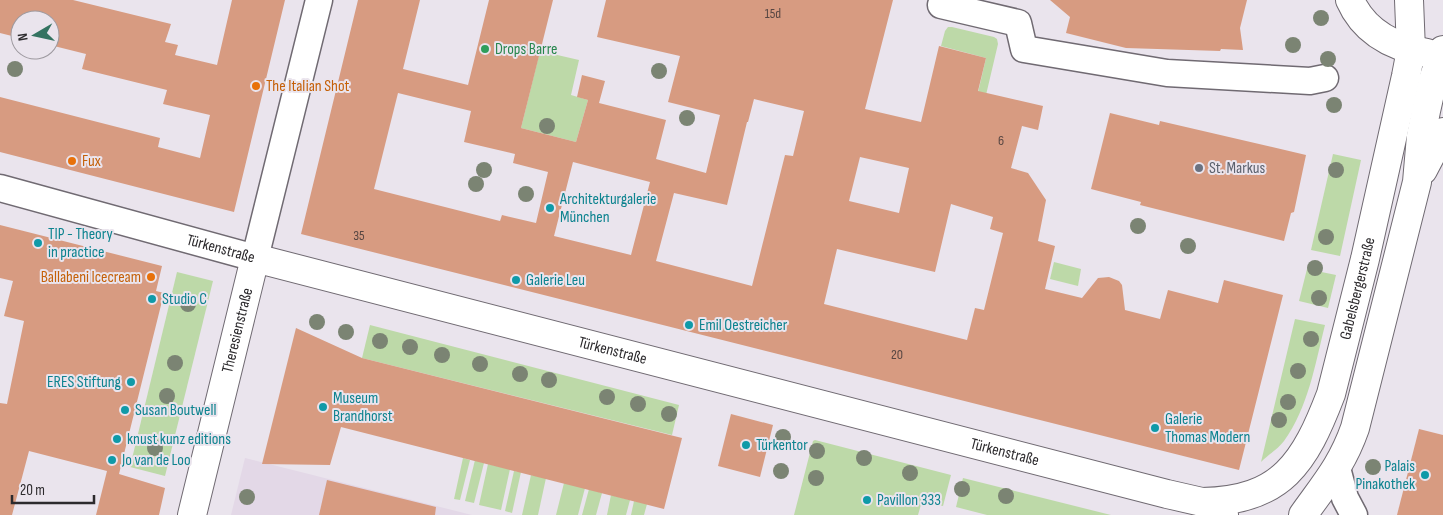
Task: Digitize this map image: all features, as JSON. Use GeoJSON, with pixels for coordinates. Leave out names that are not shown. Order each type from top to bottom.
{"type":"FeatureCollection","features":[{"type":"Feature","properties":{"kind":"main road"},"geometry":{"type":"LineString","coordinates":[[1350,0],[1360,20],[1382,38],[1410,50],[1443,54]]}},
{"type":"Feature","properties":{"kind":"main road","name":"Gabelsbergerstraße"},"geometry":{"type":"LineString","coordinates":[[1213,508],[1221,501],[1241,498],[1270,487],[1292,469],[1321,419],[1331,394],[1398,115],[1410,50],[1409,0]]}},
{"type":"Feature","properties":{"kind":"main road","name":"Gabelsbergerstraße"},"geometry":{"type":"LineString","coordinates":[[1303,515],[1337,468],[1348,448],[1355,428],[1417,182],[1421,136],[1426,111],[1433,80],[1443,54]]}},
{"type":"Feature","properties":{"kind":"main road","name":"Gabelsbergerstraße"},"geometry":{"type":"LineString","coordinates":[[1417,182],[1443,132]]}},
{"type":"Feature","properties":{"kind":"main road","name":"Türkenstraße"},"geometry":{"type":"LineString","coordinates":[[255,258],[1168,494],[1213,508]]}},
{"type":"Feature","properties":{"kind":"main road","name":"Theresienstraße"},"geometry":{"type":"LineString","coordinates":[[192,515],[255,258]]}},
{"type":"Feature","properties":{"kind":"street","name":"Theresienstraße"},"geometry":{"type":"LineString","coordinates":[[255,258],[318,0]]}},
{"type":"Feature","properties":{"kind":"street"},"geometry":{"type":"LineString","coordinates":[[942,6],[1018,23],[1024,49],[1168,73],[1310,81],[1325,78]]}},
{"type":"Feature","properties":{"kind":"street","name":"Türkenstraße"},"geometry":{"type":"LineString","coordinates":[[0,188],[255,258]]}},
{"type":"Feature","properties":{"kind":"street"},"geometry":{"type":"LineString","coordinates":[[1337,468],[1345,498],[1354,515]]}},
{"type":"Feature","properties":{"kind":"shaded area"},"geometry":{"type":"Polygon","coordinates":[[[245,458],[472,515],[231,515],[245,458]]]}},
{"type":"Feature","properties":{"kind":"green space"},"geometry":{"type":"Polygon","coordinates":[[[948,27],[997,39],[998,44],[978,129],[970,127],[986,58],[941,46],[948,27]]]}},
{"type":"Feature","properties":{"kind":"green space"},"geometry":{"type":"Polygon","coordinates":[[[540,51],[579,60],[571,95],[588,100],[576,142],[521,128],[540,51]]]}},
{"type":"Feature","properties":{"kind":"green space"},"geometry":{"type":"Polygon","coordinates":[[[1333,154],[1361,160],[1340,256],[1311,250],[1333,154]]]}},
{"type":"Feature","properties":{"kind":"green space"},"geometry":{"type":"Polygon","coordinates":[[[1054,262],[1081,269],[1078,286],[1050,279],[1054,262]]]}},
{"type":"Feature","properties":{"kind":"green space"},"geometry":{"type":"Polygon","coordinates":[[[1307,269],[1336,275],[1328,308],[1299,301],[1307,269]]]}},
{"type":"Feature","properties":{"kind":"green space"},"geometry":{"type":"Polygon","coordinates":[[[177,272],[213,281],[165,476],[130,467],[177,272]]]}},
{"type":"Feature","properties":{"kind":"green space"},"geometry":{"type":"Polygon","coordinates":[[[1295,319],[1325,325],[1310,386],[1299,415],[1284,441],[1261,462],[1295,319]]]}},
{"type":"Feature","properties":{"kind":"green space"},"geometry":{"type":"Polygon","coordinates":[[[370,325],[679,405],[672,435],[362,358],[370,325]]]}},
{"type":"Feature","properties":{"kind":"green space"},"geometry":{"type":"Polygon","coordinates":[[[813,441],[951,475],[943,506],[922,501],[918,515],[794,515],[813,441]]]}},
{"type":"Feature","properties":{"kind":"green space"},"geometry":{"type":"Polygon","coordinates":[[[463,458],[470,460],[460,500],[454,499],[463,458]]]}},
{"type":"Feature","properties":{"kind":"green space"},"geometry":{"type":"Polygon","coordinates":[[[475,460],[484,463],[474,503],[465,501],[475,460]]]}},
{"type":"Feature","properties":{"kind":"green space"},"geometry":{"type":"Polygon","coordinates":[[[488,464],[510,469],[501,510],[479,505],[488,464]]]}},
{"type":"Feature","properties":{"kind":"green space"},"geometry":{"type":"Polygon","coordinates":[[[514,471],[521,472],[512,513],[505,511],[514,471]]]}},
{"type":"Feature","properties":{"kind":"green space"},"geometry":{"type":"Polygon","coordinates":[[[531,475],[546,478],[538,515],[522,515],[531,475]]]}},
{"type":"Feature","properties":{"kind":"green space"},"geometry":{"type":"Polygon","coordinates":[[[963,478],[1111,515],[987,515],[956,507],[963,478]]]}},
{"type":"Feature","properties":{"kind":"green space"},"geometry":{"type":"Polygon","coordinates":[[[564,483],[585,488],[578,515],[556,515],[564,483]]]}},
{"type":"Feature","properties":{"kind":"green space"},"geometry":{"type":"Polygon","coordinates":[[[589,489],[602,493],[596,515],[582,515],[589,489]]]}},
{"type":"Feature","properties":{"kind":"green space"},"geometry":{"type":"Polygon","coordinates":[[[611,495],[630,500],[626,515],[607,515],[611,495]]]}},
{"type":"Feature","properties":{"kind":"green space"},"geometry":{"type":"Polygon","coordinates":[[[634,501],[647,504],[644,515],[631,515],[634,501]]]}},
{"type":"Feature","properties":{"kind":"building"},"geometry":{"type":"Polygon","coordinates":[[[0,0],[73,0],[171,24],[165,42],[178,45],[175,55],[217,65],[232,0],[285,0],[234,212],[0,152],[0,97],[160,138],[158,147],[200,158],[210,115],[163,104],[167,90],[82,69],[86,54],[60,48],[60,10],[10,10],[10,36],[0,33],[0,0]]]}},
{"type":"Feature","properties":{"kind":"building"},"geometry":{"type":"Polygon","coordinates":[[[358,0],[420,0],[403,69],[468,85],[489,0],[553,0],[521,128],[576,142],[588,100],[577,97],[582,75],[605,81],[599,103],[666,120],[656,159],[706,173],[720,115],[668,102],[680,56],[597,37],[606,0],[893,0],[865,109],[921,122],[939,46],[986,58],[978,91],[1043,106],[1038,130],[1022,126],[1011,168],[1028,173],[1046,200],[1038,241],[1055,246],[1045,289],[1082,298],[1098,278],[1109,277],[1119,281],[1122,285],[1125,310],[1160,319],[1168,290],[1218,303],[1224,280],[1283,295],[1239,470],[301,234],[358,0]],[[398,93],[374,189],[500,221],[502,215],[536,223],[548,172],[513,163],[515,154],[464,142],[471,111],[398,93]],[[754,99],[727,205],[674,193],[656,261],[752,286],[785,155],[793,156],[804,111],[754,99]],[[860,157],[849,201],[899,213],[909,168],[860,157]],[[573,162],[554,236],[631,255],[650,182],[573,162]],[[951,204],[935,272],[837,249],[824,304],[967,340],[975,308],[984,310],[1003,233],[990,229],[993,217],[951,204]]]}},
{"type":"Feature","properties":{"kind":"building"},"geometry":{"type":"Polygon","coordinates":[[[1050,0],[1247,0],[1240,28],[1243,50],[1126,48],[1066,33],[1070,17],[1050,0]]]}},
{"type":"Feature","properties":{"kind":"building","name":"St. Markus"},"geometry":{"type":"Polygon","coordinates":[[[1110,113],[1159,125],[1160,121],[1306,155],[1294,212],[1291,213],[1284,241],[1140,205],[1141,202],[1091,189],[1110,113]]]}},
{"type":"Feature","properties":{"kind":"building"},"geometry":{"type":"Polygon","coordinates":[[[0,225],[162,266],[156,291],[164,293],[119,474],[165,488],[159,515],[96,515],[107,471],[29,451],[12,515],[0,515],[0,403],[7,404],[24,321],[4,316],[13,281],[0,278],[0,225]]]}},
{"type":"Feature","properties":{"kind":"building"},"geometry":{"type":"Polygon","coordinates":[[[296,328],[362,358],[682,438],[664,509],[341,427],[330,465],[262,464],[296,328]]]}},
{"type":"Feature","properties":{"kind":"building","name":"Türkentor"},"geometry":{"type":"Polygon","coordinates":[[[731,414],[773,425],[760,477],[718,466],[731,414]]]}},
{"type":"Feature","properties":{"kind":"building","name":"Palais Pinakothek"},"geometry":{"type":"Polygon","coordinates":[[[1419,429],[1443,435],[1443,515],[1397,515],[1419,429]]]}},
{"type":"Feature","properties":{"kind":"building"},"geometry":{"type":"Polygon","coordinates":[[[327,480],[436,507],[435,515],[319,515],[327,480]]]}},
{"type":"Feature","properties":{"kind":"place","name":"Drops Barre"},"geometry":{"type":"Point","coordinates":[485,49]}},
{"type":"Feature","properties":{"kind":"place","name":"The Italian Shot"},"geometry":{"type":"Point","coordinates":[256,86]}},
{"type":"Feature","properties":{"kind":"place","name":"Fux"},"geometry":{"type":"Point","coordinates":[72,161]}},
{"type":"Feature","properties":{"kind":"place","name":"St. Markus"},"geometry":{"type":"Point","coordinates":[1199,168]}},
{"type":"Feature","properties":{"kind":"place","name":"Architekturgalerie München"},"geometry":{"type":"Point","coordinates":[550,208]}},
{"type":"Feature","properties":{"kind":"place","name":"TIP - Theory in practice"},"geometry":{"type":"Point","coordinates":[38,243]}},
{"type":"Feature","properties":{"kind":"place","name":"Ballabeni Icecream"},"geometry":{"type":"Point","coordinates":[151,277]}},
{"type":"Feature","properties":{"kind":"place","name":"Galerie Leu"},"geometry":{"type":"Point","coordinates":[516,280]}},
{"type":"Feature","properties":{"kind":"place","name":"Studio C"},"geometry":{"type":"Point","coordinates":[152,299]}},
{"type":"Feature","properties":{"kind":"place","name":"Emil Oestreicher"},"geometry":{"type":"Point","coordinates":[689,325]}},
{"type":"Feature","properties":{"kind":"place","name":"ERES Stiftung"},"geometry":{"type":"Point","coordinates":[131,382]}},
{"type":"Feature","properties":{"kind":"place","name":"Museum Brandhorst"},"geometry":{"type":"Point","coordinates":[323,407]}},
{"type":"Feature","properties":{"kind":"place","name":"Susan Boutwell"},"geometry":{"type":"Point","coordinates":[125,410]}},
{"type":"Feature","properties":{"kind":"place","name":"Galerie Thomas Modern"},"geometry":{"type":"Point","coordinates":[1155,428]}},
{"type":"Feature","properties":{"kind":"place","name":"knust kunz editions"},"geometry":{"type":"Point","coordinates":[117,439]}},
{"type":"Feature","properties":{"kind":"place","name":"Türkentor"},"geometry":{"type":"Point","coordinates":[746,445]}},
{"type":"Feature","properties":{"kind":"place","name":"Jo van de Loo"},"geometry":{"type":"Point","coordinates":[112,460]}},
{"type":"Feature","properties":{"kind":"place","name":"Palais Pinakothek"},"geometry":{"type":"Point","coordinates":[1425,475]}},
{"type":"Feature","properties":{"kind":"place","name":"Pavillon 333"},"geometry":{"type":"Point","coordinates":[867,500]}}]}
